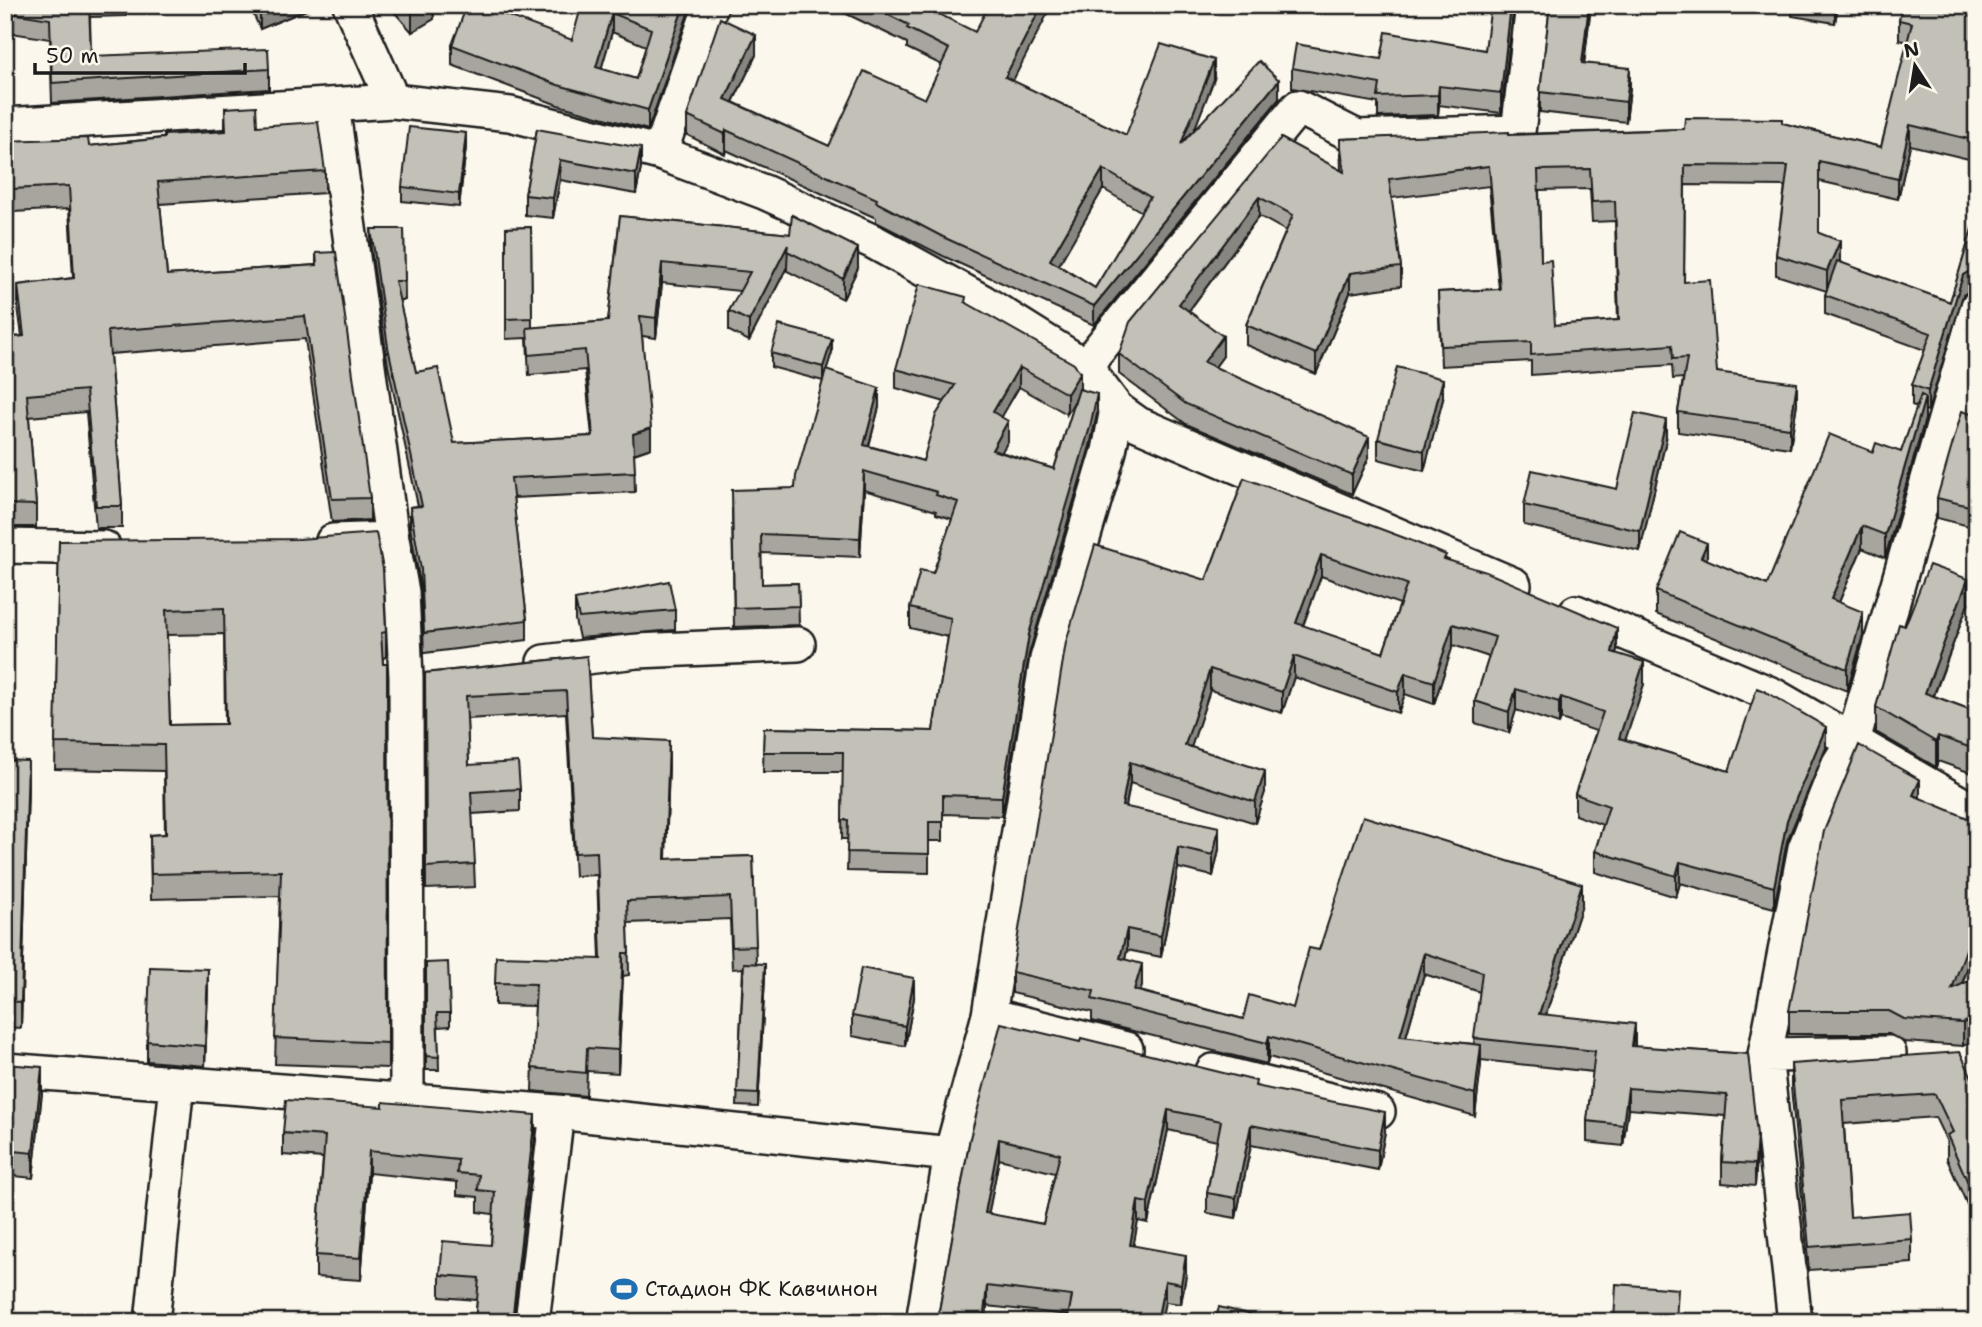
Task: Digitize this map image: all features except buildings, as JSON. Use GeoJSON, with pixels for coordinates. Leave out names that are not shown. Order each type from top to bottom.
{"type":"FeatureCollection","features":[{"type":"Feature","properties":{"kind":"street"},"geometry":{"type":"LineString","coordinates":[[350,5],[393,101]]}},
{"type":"Feature","properties":{"kind":"street"},"geometry":{"type":"LineString","coordinates":[[660,153],[711,5]]}},
{"type":"Feature","properties":{"kind":"street"},"geometry":{"type":"LineString","coordinates":[[1085,366],[1298,107],[1357,138],[1518,132],[1533,5]]}},
{"type":"Feature","properties":{"kind":"street"},"geometry":{"type":"LineString","coordinates":[[5,125],[393,101],[510,114],[660,153],[764,192],[874,242],[983,302],[1085,366],[1117,410],[1150,429],[1773,695],[1977,813]]}},
{"type":"Feature","properties":{"kind":"street"},"geometry":{"type":"LineString","coordinates":[[332,105],[392,539],[419,677],[407,1101]]}},
{"type":"Feature","properties":{"kind":"street"},"geometry":{"type":"LineString","coordinates":[[1795,1322],[1765,1055],[1805,848],[1838,765],[1853,741],[1963,411],[1977,308]]}},
{"type":"Feature","properties":{"kind":"street"},"geometry":{"type":"LineString","coordinates":[[923,1322],[951,1154],[989,1015],[1047,659],[1109,451],[1117,410]]}},
{"type":"Feature","properties":{"kind":"street"},"geometry":{"type":"LineString","coordinates":[[298,542],[392,539]]}},
{"type":"Feature","properties":{"kind":"street"},"geometry":{"type":"LineString","coordinates":[[5,547],[138,548]]}},
{"type":"Feature","properties":{"kind":"street"},"geometry":{"type":"LineString","coordinates":[[515,666],[638,651],[798,644]]}},
{"type":"Feature","properties":{"kind":"street"},"geometry":{"type":"LineString","coordinates":[[989,1015],[1378,1112]]}},
{"type":"Feature","properties":{"kind":"street"},"geometry":{"type":"LineString","coordinates":[[1765,1055],[1889,1054]]}},
{"type":"Feature","properties":{"kind":"street"},"geometry":{"type":"LineString","coordinates":[[5,1070],[557,1112],[951,1154]]}},
{"type":"Feature","properties":{"kind":"street"},"geometry":{"type":"LineString","coordinates":[[152,1322],[177,1084]]}},
{"type":"Feature","properties":{"kind":"street"},"geometry":{"type":"LineString","coordinates":[[532,1322],[557,1112]]}},
{"type":"Feature","properties":{"kind":"place","name":"Стадион ФК Кавчинон"},"geometry":{"type":"Point","coordinates":[624,1289]}}]}
